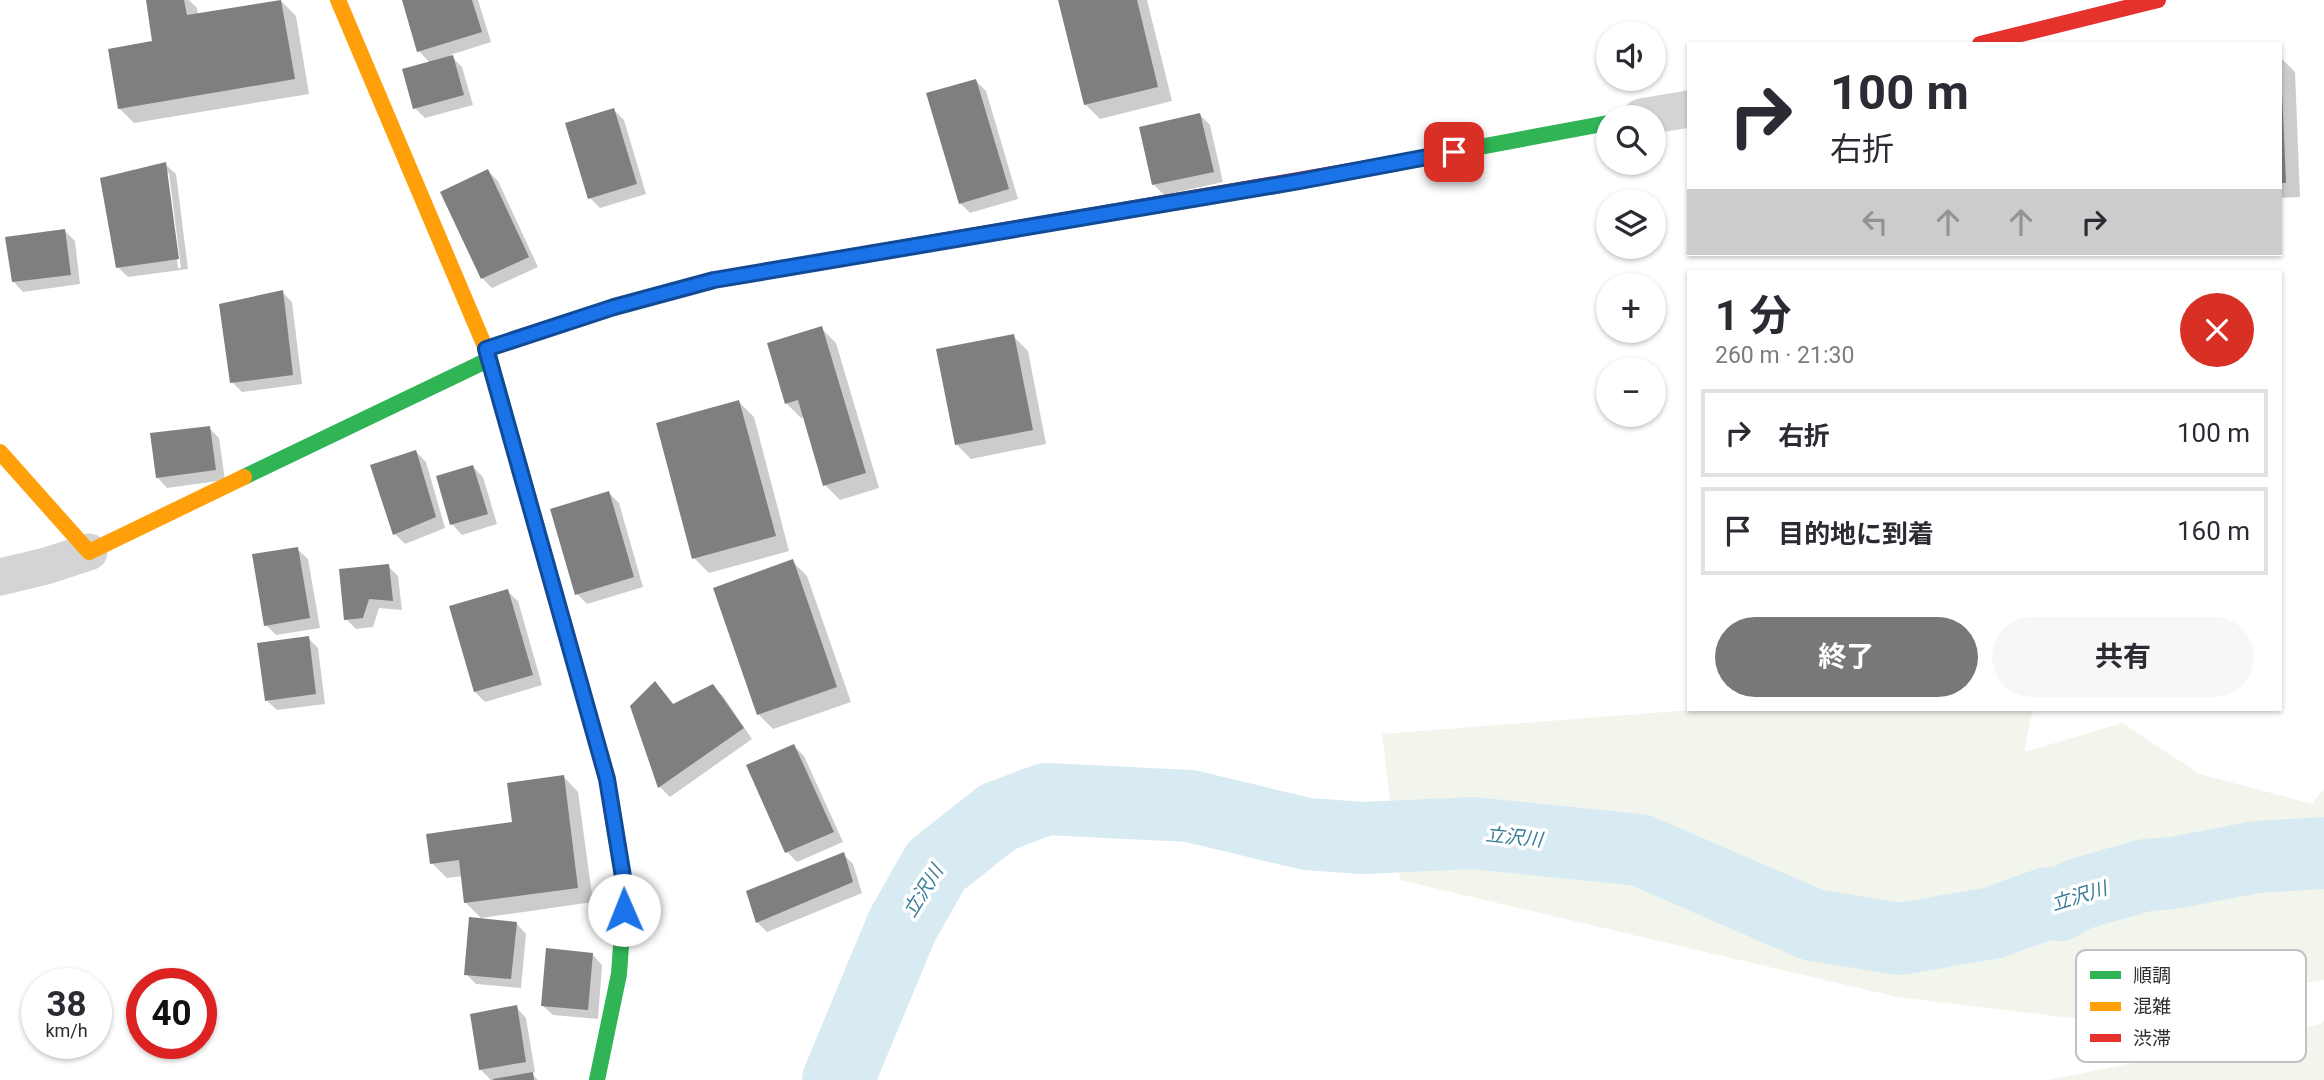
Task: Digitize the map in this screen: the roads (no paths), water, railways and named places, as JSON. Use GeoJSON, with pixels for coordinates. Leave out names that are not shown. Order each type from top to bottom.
{"type":"FeatureCollection","features":[{"type":"Feature","properties":{"kind":"street"},"geometry":{"type":"LineString","coordinates":[[338,0],[488,354],[607,779],[625,889],[619,974],[597,1080]]}},
{"type":"Feature","properties":{"kind":"street"},"geometry":{"type":"LineString","coordinates":[[1988,42],[2158,0]]}},
{"type":"Feature","properties":{"kind":"street"},"geometry":{"type":"LineString","coordinates":[[1666,112],[1687,108]]}},
{"type":"Feature","properties":{"kind":"street"},"geometry":{"type":"LineString","coordinates":[[0,577],[89,552],[488,354],[614,307],[714,280],[1300,181],[1596,125]]}},
{"type":"Feature","properties":{"kind":"street"},"geometry":{"type":"LineString","coordinates":[[0,452],[89,552]]}},
{"type":"Feature","properties":{"kind":"waterway","name":"立沢川"},"geometry":{"type":"LineString","coordinates":[[838,1080],[902,926],[936,866],[998,817],[1046,799],[1190,806],[1307,834],[1363,838],[1473,833],[1640,850],[1813,925],[1900,939],[1992,923],[2048,903],[2059,905],[2079,894],[2146,875],[2173,873],[2256,857],[2324,853]]}}]}
